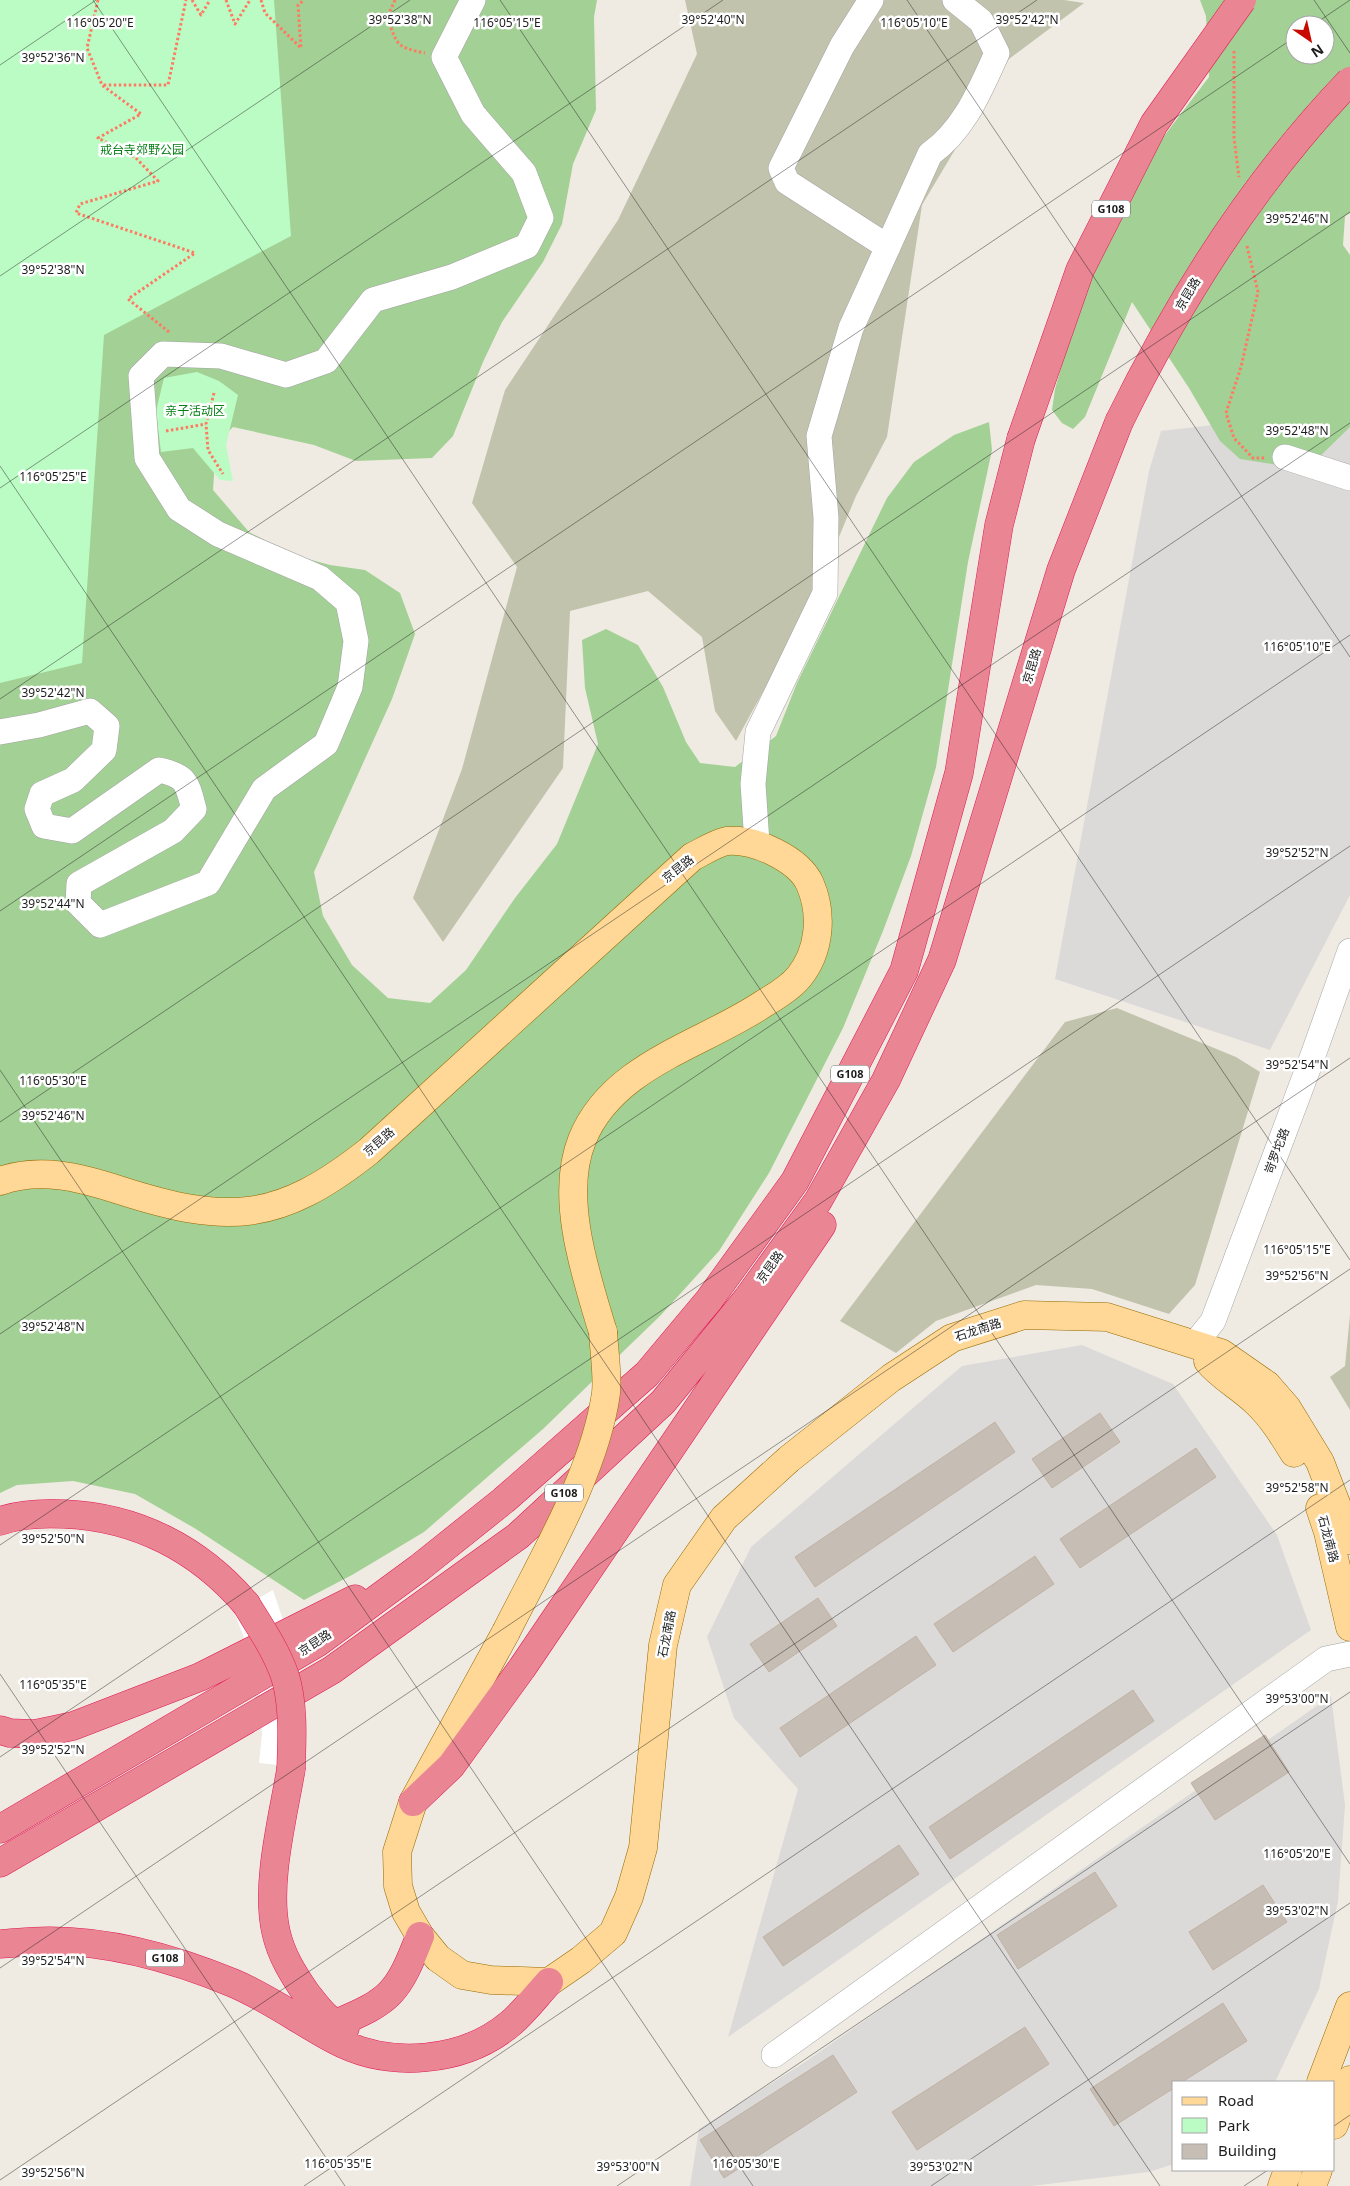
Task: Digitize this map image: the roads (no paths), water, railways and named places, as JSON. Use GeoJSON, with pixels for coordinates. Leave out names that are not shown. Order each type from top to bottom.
{"type":"FeatureCollection","features":[{"type":"Feature","properties":{"kind":"highway","name":"京昆路"},"geometry":{"type":"LineString","coordinates":[[0,1830],[317,1643],[419,1568],[504,1500],[647,1374],[709,1300],[795,1181],[904,971],[959,773],[999,524],[1021,439],[1080,270],[1154,124],[1242,0]]}},
{"type":"Feature","properties":{"kind":"highway","name":"京昆路"},"geometry":{"type":"LineString","coordinates":[[0,1863],[332,1670],[518,1536],[663,1402],[747,1300],[818,1201],[886,1080],[942,960],[1061,570],[1119,422],[1147,365],[1188,292],[1231,227],[1272,170],[1350,81]]}},
{"type":"Feature","properties":{"kind":"highway"},"geometry":{"type":"LineString","coordinates":[[413,1802],[451,1766],[517,1676],[833,1210],[881,1125],[886,1080]]}},
{"type":"Feature","properties":{"kind":"highway"},"geometry":{"type":"LineString","coordinates":[[0,1521],[57,1513],[92,1516],[141,1528],[192,1554],[215,1572],[240,1609],[267,1638],[285,1676],[293,1725],[283,1767],[272,1892],[276,1932],[287,1964],[323,2015],[325,2026],[337,2041],[362,2050],[404,2059],[434,2057],[466,2049],[510,2024],[550,1982]]}},
{"type":"Feature","properties":{"kind":"highway"},"geometry":{"type":"LineString","coordinates":[[0,1539],[14,1534],[52,1529],[86,1531],[135,1542],[183,1567],[221,1598],[240,1609]]}},
{"type":"Feature","properties":{"kind":"highway"},"geometry":{"type":"LineString","coordinates":[[0,1730],[10,1733],[35,1734],[73,1726],[100,1716],[200,1677],[419,1568]]}},
{"type":"Feature","properties":{"kind":"highway"},"geometry":{"type":"LineString","coordinates":[[325,2026],[373,2008],[392,1992],[408,1968],[420,1936]]}},
{"type":"Feature","properties":{"kind":"highway","name":"G108"},"geometry":{"type":"LineString","coordinates":[[0,1944],[49,1941],[103,1946],[150,1954],[235,1984],[325,2026]]}},
{"type":"Feature","properties":{"kind":"main road","name":"京昆路"},"geometry":{"type":"LineString","coordinates":[[0,1180],[34,1173],[66,1175],[184,1209],[215,1213],[267,1208],[294,1200],[340,1174],[369,1150],[692,857],[726,841],[757,843],[786,858],[810,882],[819,916],[814,950],[799,977],[774,997],[742,1018],[666,1056],[629,1080],[601,1108],[581,1140],[574,1178],[573,1211],[589,1285],[603,1332],[606,1391],[598,1435],[578,1486],[506,1632],[413,1802]]}},
{"type":"Feature","properties":{"kind":"main road","name":"石龙南路"},"geometry":{"type":"LineString","coordinates":[[550,1982],[613,1933],[628,1898],[643,1848],[663,1645],[677,1585],[724,1518],[804,1446],[891,1378],[952,1338],[1024,1315],[1107,1318],[1221,1353],[1267,1385],[1287,1408],[1320,1462],[1350,1540]]}},
{"type":"Feature","properties":{"kind":"main road","name":"石龙南路"},"geometry":{"type":"LineString","coordinates":[[1194,1345],[1216,1370],[1256,1402],[1280,1429],[1299,1463],[1316,1496],[1328,1532],[1350,1627]]}},
{"type":"Feature","properties":{"kind":"main road"},"geometry":{"type":"LineString","coordinates":[[413,1802],[397,1852],[398,1886],[406,1912],[420,1936],[438,1958],[462,1975],[491,1980],[550,1982]]}},
{"type":"Feature","properties":{"kind":"main road"},"geometry":{"type":"LineString","coordinates":[[1321,2081],[1350,2006]]}},
{"type":"Feature","properties":{"kind":"main road"},"geometry":{"type":"LineString","coordinates":[[1335,2122],[1350,2080]]}},
{"type":"Feature","properties":{"kind":"main road"},"geometry":{"type":"LineString","coordinates":[[1282,2186],[1288,2171]]}},
{"type":"Feature","properties":{"kind":"main road"},"geometry":{"type":"LineString","coordinates":[[1312,2186],[1318,2171]]}},
{"type":"Feature","properties":{"kind":"street"},"geometry":{"type":"LineString","coordinates":[[0,732],[39,725],[90,711],[107,726],[104,750],[73,780],[42,794],[37,809],[44,826],[72,831],[159,770],[177,774],[187,782],[194,809],[172,831],[80,884],[78,903],[100,925],[208,883],[264,789],[326,744],[350,686],[356,641],[348,602],[320,578],[218,534],[179,509],[148,458],[141,376],[163,354],[221,356],[286,375],[326,361],[373,300],[452,277],[527,246],[541,218],[524,173],[472,114],[444,57],[473,0]]}},
{"type":"Feature","properties":{"kind":"street"},"geometry":{"type":"LineString","coordinates":[[871,0],[842,46],[782,168],[787,182],[888,247]]}},
{"type":"Feature","properties":{"kind":"street"},"geometry":{"type":"LineString","coordinates":[[757,843],[753,784],[758,732],[825,593],[826,518],[819,436],[852,328],[930,154],[945,143],[973,106],[997,53],[981,21],[956,0]]}},
{"type":"Feature","properties":{"kind":"street"},"geometry":{"type":"LineString","coordinates":[[1285,457],[1350,478]]}},
{"type":"Feature","properties":{"kind":"street","name":"岢罗坨路"},"geometry":{"type":"LineString","coordinates":[[1194,1345],[1212,1321],[1309,1066],[1350,951]]}},
{"type":"Feature","properties":{"kind":"street"},"geometry":{"type":"LineString","coordinates":[[774,2054],[1326,1659],[1350,1654]]}},
{"type":"Feature","properties":{"kind":"park label","name":"戒台寺郊野公园"},"geometry":{"type":"Point","coordinates":[142,150]}},
{"type":"Feature","properties":{"kind":"park label","name":"亲子活动区"},"geometry":{"type":"Point","coordinates":[195,411]}}]}
